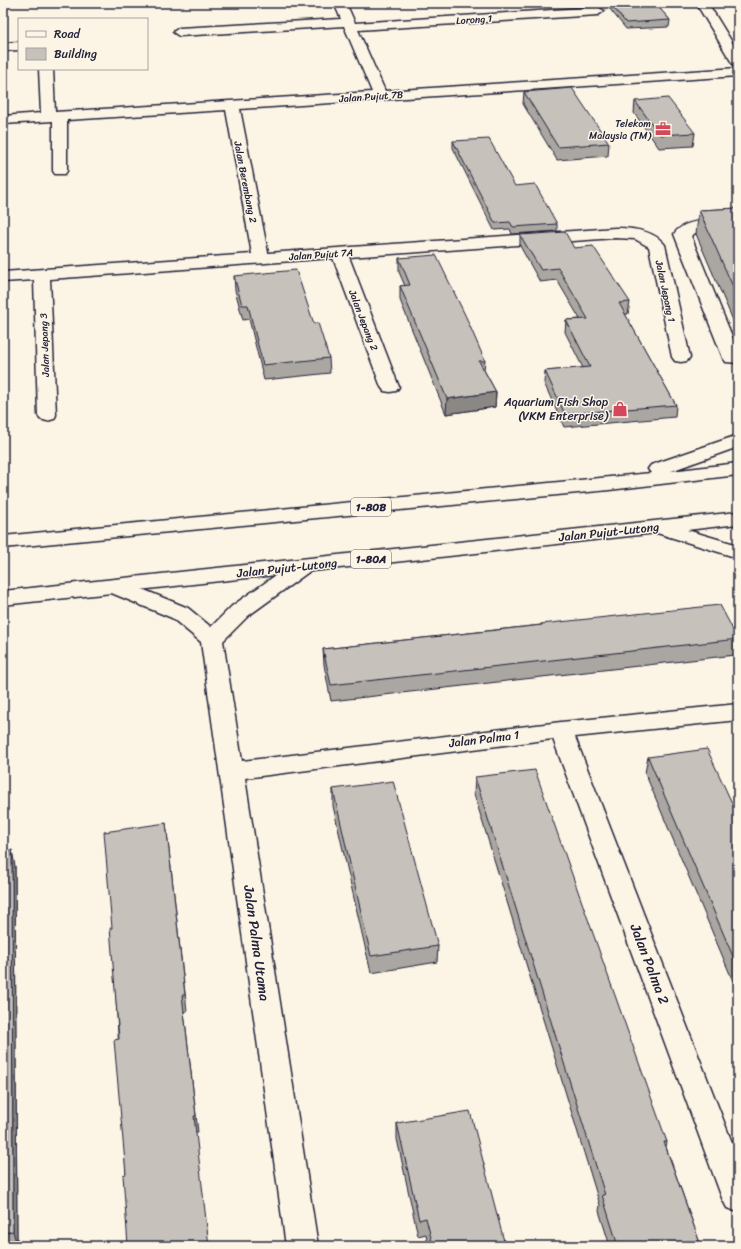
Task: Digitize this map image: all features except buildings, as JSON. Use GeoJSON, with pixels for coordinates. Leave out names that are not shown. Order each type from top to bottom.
{"type":"FeatureCollection","features":[{"type":"Feature","properties":{"kind":"main road"},"geometry":{"type":"LineString","coordinates":[[340,3],[380,96]]}},
{"type":"Feature","properties":{"kind":"main road"},"geometry":{"type":"LineString","coordinates":[[702,3],[738,64]]}},
{"type":"Feature","properties":{"kind":"main road","name":"Lorong 1"},"geometry":{"type":"LineString","coordinates":[[178,32],[350,25],[598,11]]}},
{"type":"Feature","properties":{"kind":"main road"},"geometry":{"type":"LineString","coordinates":[[3,47],[18,46]]}},
{"type":"Feature","properties":{"kind":"main road"},"geometry":{"type":"LineString","coordinates":[[46,70],[54,116],[60,171]]}},
{"type":"Feature","properties":{"kind":"main road","name":"Jalan Pujut 7B"},"geometry":{"type":"LineString","coordinates":[[3,120],[738,72]]}},
{"type":"Feature","properties":{"kind":"main road","name":"Jalan Berembang 2"},"geometry":{"type":"LineString","coordinates":[[232,105],[261,258]]}},
{"type":"Feature","properties":{"kind":"main road","name":"Jalan Pujut 7A"},"geometry":{"type":"LineString","coordinates":[[3,277],[615,233],[644,237],[682,234],[694,227],[738,225]]}},
{"type":"Feature","properties":{"kind":"main road"},"geometry":{"type":"LineString","coordinates":[[682,234],[732,358],[738,358]]}},
{"type":"Feature","properties":{"kind":"main road","name":"Jalan Jepang 1"},"geometry":{"type":"LineString","coordinates":[[644,237],[657,245],[680,357]]}},
{"type":"Feature","properties":{"kind":"main road","name":"Jalan Jepang 2"},"geometry":{"type":"LineString","coordinates":[[339,253],[390,387]]}},
{"type":"Feature","properties":{"kind":"main road","name":"Jalan Jepang 3"},"geometry":{"type":"LineString","coordinates":[[42,274],[47,415]]}},
{"type":"Feature","properties":{"kind":"main road"},"geometry":{"type":"LineString","coordinates":[[609,484],[710,452],[738,441]]}},
{"type":"Feature","properties":{"kind":"main road","name":"1-80B"},"geometry":{"type":"LineString","coordinates":[[3,542],[609,484],[738,470]]}},
{"type":"Feature","properties":{"kind":"main road","name":"Jalan Pujut-Lutong"},"geometry":{"type":"LineString","coordinates":[[3,598],[117,587],[738,518]]}},
{"type":"Feature","properties":{"kind":"main road"},"geometry":{"type":"LineString","coordinates":[[656,527],[738,552]]}},
{"type":"Feature","properties":{"kind":"main road"},"geometry":{"type":"LineString","coordinates":[[117,587],[180,614],[212,640],[240,612],[303,566]]}},
{"type":"Feature","properties":{"kind":"main road","name":"Jalan Palma Utama"},"geometry":{"type":"LineString","coordinates":[[212,640],[302,1246]]}},
{"type":"Feature","properties":{"kind":"main road","name":"Jalan Palma 1"},"geometry":{"type":"LineString","coordinates":[[232,771],[561,730],[738,712]]}},
{"type":"Feature","properties":{"kind":"main road","name":"Jalan Palma 2"},"geometry":{"type":"LineString","coordinates":[[561,730],[738,1198]]}},
{"type":"Feature","properties":{"kind":"place","name":"Telekom Malaysia (TM)"},"geometry":{"type":"Point","coordinates":[663,129]}},
{"type":"Feature","properties":{"kind":"place","name":"Aquarium Fish Shop (VKM Enterprise)"},"geometry":{"type":"Point","coordinates":[620,409]}}]}
